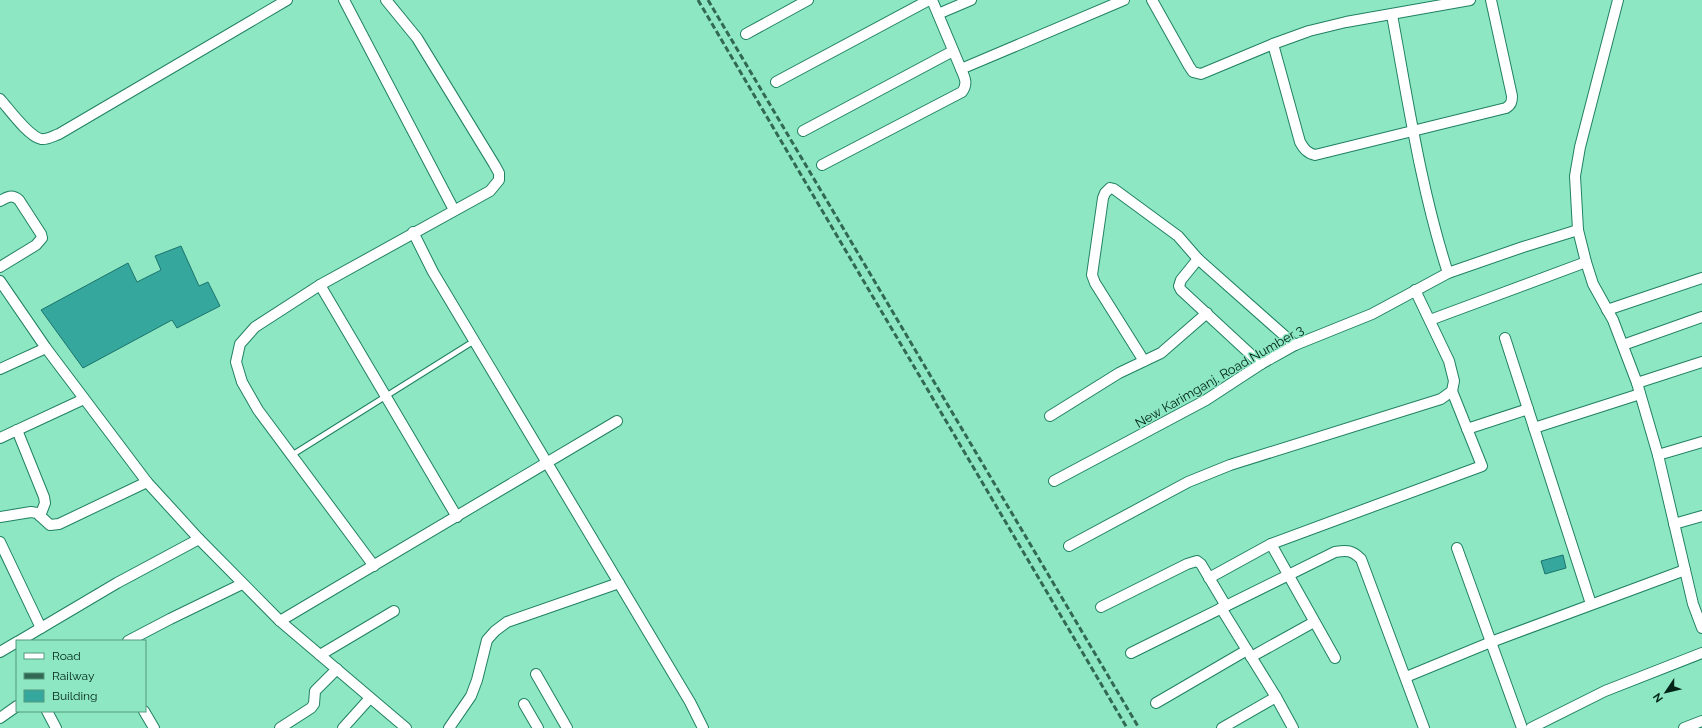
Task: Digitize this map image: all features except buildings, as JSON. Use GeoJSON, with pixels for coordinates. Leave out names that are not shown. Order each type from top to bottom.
{"type":"FeatureCollection","features":[{"type":"Feature","properties":{"kind":"street"},"geometry":{"type":"LineString","coordinates":[[0,99],[31,134],[40,139],[48,138],[59,134],[287,0]]}},
{"type":"Feature","properties":{"kind":"street"},"geometry":{"type":"LineString","coordinates":[[344,0],[454,210]]}},
{"type":"Feature","properties":{"kind":"street"},"geometry":{"type":"LineString","coordinates":[[374,566],[258,410],[242,382],[236,362],[240,344],[255,326],[320,285],[413,232],[490,191],[499,180],[498,173],[417,38],[386,0]]}},
{"type":"Feature","properties":{"kind":"street"},"geometry":{"type":"LineString","coordinates":[[746,34],[808,0]]}},
{"type":"Feature","properties":{"kind":"street"},"geometry":{"type":"LineString","coordinates":[[776,82],[930,0],[938,14],[966,82],[966,88],[962,92],[822,165]]}},
{"type":"Feature","properties":{"kind":"street"},"geometry":{"type":"LineString","coordinates":[[938,14],[972,0]]}},
{"type":"Feature","properties":{"kind":"street"},"geometry":{"type":"LineString","coordinates":[[961,69],[1124,0]]}},
{"type":"Feature","properties":{"kind":"street"},"geometry":{"type":"LineString","coordinates":[[1152,0],[1193,72],[1196,74],[1205,73],[1273,44],[1309,31],[1346,22],[1392,15],[1439,2],[1470,0]]}},
{"type":"Feature","properties":{"kind":"street"},"geometry":{"type":"LineString","coordinates":[[1273,44],[1300,142],[1304,149],[1309,153],[1315,154],[1510,106],[1512,96],[1491,0]]}},
{"type":"Feature","properties":{"kind":"street"},"geometry":{"type":"LineString","coordinates":[[1618,0],[1580,147],[1575,176],[1578,230],[1593,284],[1613,320],[1637,383],[1658,455],[1685,570],[1698,602],[1702,628]]}},
{"type":"Feature","properties":{"kind":"street"},"geometry":{"type":"LineString","coordinates":[[1392,15],[1413,130],[1437,239],[1448,273]]}},
{"type":"Feature","properties":{"kind":"street"},"geometry":{"type":"LineString","coordinates":[[803,131],[954,51]]}},
{"type":"Feature","properties":{"kind":"street"},"geometry":{"type":"LineString","coordinates":[[1144,361],[1095,283],[1092,275],[1098,230],[1105,193],[1107,190],[1114,189],[1178,236],[1198,259],[1295,345]]}},
{"type":"Feature","properties":{"kind":"street"},"geometry":{"type":"LineString","coordinates":[[0,201],[10,196],[15,196],[20,200],[42,238],[36,245],[0,267]]}},
{"type":"Feature","properties":{"kind":"street","name":"New Karimganj, Road Number 3"},"geometry":{"type":"LineString","coordinates":[[1054,481],[1206,400],[1295,345],[1372,314],[1448,273],[1578,230]]}},
{"type":"Feature","properties":{"kind":"street"},"geometry":{"type":"LineString","coordinates":[[413,232],[433,272],[548,462],[690,702],[703,728]]}},
{"type":"Feature","properties":{"kind":"street"},"geometry":{"type":"LineString","coordinates":[[1198,259],[1180,280],[1179,286],[1262,364]]}},
{"type":"Feature","properties":{"kind":"street"},"geometry":{"type":"LineString","coordinates":[[1430,320],[1586,262]]}},
{"type":"Feature","properties":{"kind":"street"},"geometry":{"type":"LineString","coordinates":[[1607,310],[1702,278]]}},
{"type":"Feature","properties":{"kind":"street"},"geometry":{"type":"LineString","coordinates":[[0,281],[46,348],[147,482],[242,584],[280,621],[406,728]]}},
{"type":"Feature","properties":{"kind":"street"},"geometry":{"type":"LineString","coordinates":[[320,285],[457,517]]}},
{"type":"Feature","properties":{"kind":"street"},"geometry":{"type":"LineString","coordinates":[[1209,578],[1271,544],[1482,466],[1452,391],[1454,381],[1449,361],[1415,290]]}},
{"type":"Feature","properties":{"kind":"street"},"geometry":{"type":"LineString","coordinates":[[1050,416],[1119,373],[1161,353],[1207,313]]}},
{"type":"Feature","properties":{"kind":"street"},"geometry":{"type":"LineString","coordinates":[[1623,345],[1702,317]]}},
{"type":"Feature","properties":{"kind":"street"},"geometry":{"type":"LineString","coordinates":[[1505,338],[1591,604]]}},
{"type":"Feature","properties":{"kind":"street"},"geometry":{"type":"LineString","coordinates":[[0,369],[46,348]]}},
{"type":"Feature","properties":{"kind":"street"},"geometry":{"type":"LineString","coordinates":[[1637,383],[1702,362]]}},
{"type":"Feature","properties":{"kind":"street"},"geometry":{"type":"LineString","coordinates":[[1069,546],[1188,482],[1230,465],[1441,399],[1452,391]]}},
{"type":"Feature","properties":{"kind":"street"},"geometry":{"type":"LineString","coordinates":[[1534,428],[1640,394]]}},
{"type":"Feature","properties":{"kind":"street"},"geometry":{"type":"LineString","coordinates":[[0,438],[84,399]]}},
{"type":"Feature","properties":{"kind":"street"},"geometry":{"type":"LineString","coordinates":[[1467,429],[1528,409]]}},
{"type":"Feature","properties":{"kind":"street"},"geometry":{"type":"LineString","coordinates":[[280,621],[617,421]]}},
{"type":"Feature","properties":{"kind":"street"},"geometry":{"type":"LineString","coordinates":[[17,430],[44,497],[45,503],[40,516]]}},
{"type":"Feature","properties":{"kind":"street"},"geometry":{"type":"LineString","coordinates":[[1658,455],[1702,442]]}},
{"type":"Feature","properties":{"kind":"street"},"geometry":{"type":"LineString","coordinates":[[0,518],[28,512],[37,513],[50,525],[59,524],[147,482]]}},
{"type":"Feature","properties":{"kind":"street"},"geometry":{"type":"LineString","coordinates":[[1674,524],[1702,516]]}},
{"type":"Feature","properties":{"kind":"street"},"geometry":{"type":"LineString","coordinates":[[20,640],[117,583],[199,538]]}},
{"type":"Feature","properties":{"kind":"street"},"geometry":{"type":"LineString","coordinates":[[0,542],[41,628]]}},
{"type":"Feature","properties":{"kind":"street"},"geometry":{"type":"LineString","coordinates":[[1271,544],[1335,658]]}},
{"type":"Feature","properties":{"kind":"street"},"geometry":{"type":"LineString","coordinates":[[1457,548],[1522,728]]}},
{"type":"Feature","properties":{"kind":"street"},"geometry":{"type":"LineString","coordinates":[[1131,653],[1335,552],[1346,550],[1354,552],[1361,559],[1424,728]]}},
{"type":"Feature","properties":{"kind":"street"},"geometry":{"type":"LineString","coordinates":[[1101,607],[1193,561],[1197,561],[1201,564],[1249,654],[1276,697],[1293,728]]}},
{"type":"Feature","properties":{"kind":"street"},"geometry":{"type":"LineString","coordinates":[[1406,677],[1491,642],[1685,570]]}},
{"type":"Feature","properties":{"kind":"street"},"geometry":{"type":"LineString","coordinates":[[450,728],[470,696],[477,680],[487,640],[495,631],[507,622],[619,583]]}},
{"type":"Feature","properties":{"kind":"street"},"geometry":{"type":"LineString","coordinates":[[130,640],[242,584]]}},
{"type":"Feature","properties":{"kind":"street"},"geometry":{"type":"LineString","coordinates":[[320,655],[394,611]]}},
{"type":"Feature","properties":{"kind":"street"},"geometry":{"type":"LineString","coordinates":[[1156,703],[1314,622]]}},
{"type":"Feature","properties":{"kind":"street"},"geometry":{"type":"LineString","coordinates":[[0,652],[16,642]]}},
{"type":"Feature","properties":{"kind":"street"},"geometry":{"type":"LineString","coordinates":[[1531,728],[1605,691],[1702,653]]}},
{"type":"Feature","properties":{"kind":"street"},"geometry":{"type":"LineString","coordinates":[[280,728],[314,704],[314,690],[337,669]]}},
{"type":"Feature","properties":{"kind":"street"},"geometry":{"type":"LineString","coordinates":[[536,674],[567,728]]}},
{"type":"Feature","properties":{"kind":"street"},"geometry":{"type":"LineString","coordinates":[[1222,728],[1276,697]]}},
{"type":"Feature","properties":{"kind":"street"},"geometry":{"type":"LineString","coordinates":[[343,728],[370,698]]}},
{"type":"Feature","properties":{"kind":"street"},"geometry":{"type":"LineString","coordinates":[[524,704],[538,728]]}},
{"type":"Feature","properties":{"kind":"street"},"geometry":{"type":"LineString","coordinates":[[0,718],[16,707]]}},
{"type":"Feature","properties":{"kind":"street"},"geometry":{"type":"LineString","coordinates":[[48,712],[56,728]]}},
{"type":"Feature","properties":{"kind":"street"},"geometry":{"type":"LineString","coordinates":[[145,712],[154,728]]}},
{"type":"Feature","properties":{"kind":"street"},"geometry":{"type":"LineString","coordinates":[[1684,728],[1702,721]]}},
{"type":"Feature","properties":{"kind":"lane"},"geometry":{"type":"LineString","coordinates":[[292,454],[474,341]]}},
{"type":"Feature","properties":{"kind":"railway"},"geometry":{"type":"LineString","coordinates":[[698,0],[1127,728]]}},
{"type":"Feature","properties":{"kind":"railway"},"geometry":{"type":"LineString","coordinates":[[708,0],[1139,728]]}}]}
